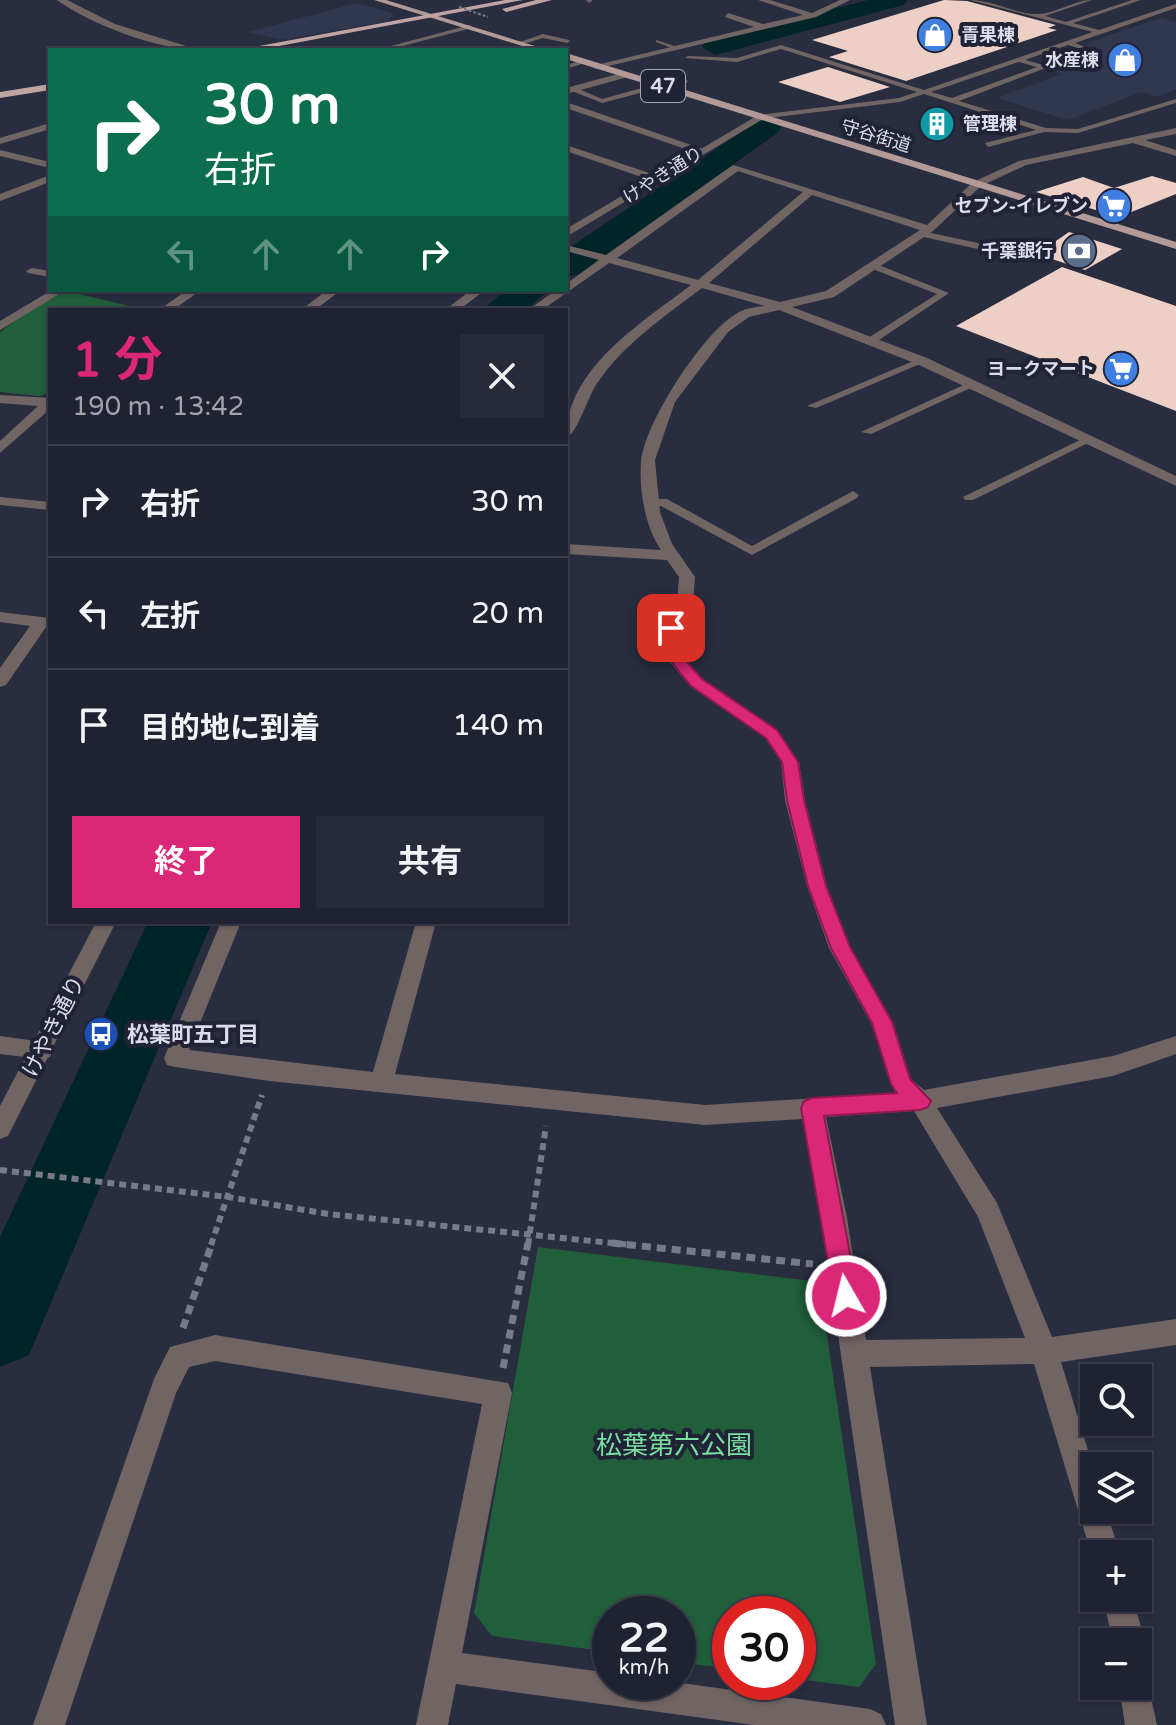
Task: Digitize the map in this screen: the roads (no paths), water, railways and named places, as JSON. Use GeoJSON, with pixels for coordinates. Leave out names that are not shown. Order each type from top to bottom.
{"type":"FeatureCollection","features":[{"type":"Feature","properties":{"kind":"highway"},"geometry":{"type":"LineString","coordinates":[[255,48],[519,0]]}},
{"type":"Feature","properties":{"kind":"highway"},"geometry":{"type":"LineString","coordinates":[[296,48],[548,0]]}},
{"type":"Feature","properties":{"kind":"highway"},"geometry":{"type":"LineString","coordinates":[[0,88],[48,80]]}},
{"type":"Feature","properties":{"kind":"highway"},"geometry":{"type":"LineString","coordinates":[[0,95],[48,87]]}},
{"type":"Feature","properties":{"kind":"main road"},"geometry":{"type":"LineString","coordinates":[[378,0],[537,48]]}},
{"type":"Feature","properties":{"kind":"main road","name":"守谷街道"},"geometry":{"type":"LineString","coordinates":[[568,60],[663,86],[1176,246]]}},
{"type":"Feature","properties":{"kind":"street"},"geometry":{"type":"LineString","coordinates":[[61,0],[112,26],[188,48]]}},
{"type":"Feature","properties":{"kind":"street"},"geometry":{"type":"LineString","coordinates":[[762,0],[813,15]]}},
{"type":"Feature","properties":{"kind":"street"},"geometry":{"type":"LineString","coordinates":[[596,66],[813,15],[846,0]]}},
{"type":"Feature","properties":{"kind":"street"},"geometry":{"type":"LineString","coordinates":[[728,15],[760,26]]}},
{"type":"Feature","properties":{"kind":"street"},"geometry":{"type":"LineString","coordinates":[[568,90],[625,75]]}},
{"type":"Feature","properties":{"kind":"street"},"geometry":{"type":"LineString","coordinates":[[568,106],[700,151]]}},
{"type":"Feature","properties":{"kind":"street","name":"けやき通り"},"geometry":{"type":"LineString","coordinates":[[568,233],[760,117]]}},
{"type":"Feature","properties":{"kind":"street"},"geometry":{"type":"LineString","coordinates":[[0,141],[48,127]]}},
{"type":"Feature","properties":{"kind":"street"},"geometry":{"type":"LineString","coordinates":[[1101,1540],[1044,1351],[988,1211],[920,1101],[901,1084],[882,1022],[840,948],[817,886],[795,800],[790,762],[771,734],[696,682],[674,656],[671,628],[685,603],[687,577],[664,544],[652,503],[648,460],[668,402],[724,329],[745,314],[830,294],[925,232],[977,184],[1023,163],[1176,131]]}},
{"type":"Feature","properties":{"kind":"street"},"geometry":{"type":"LineString","coordinates":[[1133,140],[1176,153]]}},
{"type":"Feature","properties":{"kind":"street"},"geometry":{"type":"LineString","coordinates":[[568,149],[657,179]]}},
{"type":"Feature","properties":{"kind":"street"},"geometry":{"type":"LineString","coordinates":[[0,153],[48,165]]}},
{"type":"Feature","properties":{"kind":"street"},"geometry":{"type":"LineString","coordinates":[[568,287],[737,167],[811,190],[925,232]]}},
{"type":"Feature","properties":{"kind":"street"},"geometry":{"type":"LineString","coordinates":[[0,198],[48,179]]}},
{"type":"Feature","properties":{"kind":"street"},"geometry":{"type":"LineString","coordinates":[[568,427],[576,401],[589,381],[647,323],[700,284],[811,190]]}},
{"type":"Feature","properties":{"kind":"street"},"geometry":{"type":"LineString","coordinates":[[568,249],[780,306],[922,361],[1176,482]]}},
{"type":"Feature","properties":{"kind":"street"},"geometry":{"type":"LineString","coordinates":[[32,271],[48,274]]}},
{"type":"Feature","properties":{"kind":"street"},"geometry":{"type":"LineString","coordinates":[[0,326],[56,292]]}},
{"type":"Feature","properties":{"kind":"street"},"geometry":{"type":"LineString","coordinates":[[168,308],[192,292]]}},
{"type":"Feature","properties":{"kind":"street"},"geometry":{"type":"LineString","coordinates":[[310,308],[332,292]]}},
{"type":"Feature","properties":{"kind":"street"},"geometry":{"type":"LineString","coordinates":[[454,308],[476,292]]}},
{"type":"Feature","properties":{"kind":"street"},"geometry":{"type":"LineString","coordinates":[[537,308],[561,292]]}},
{"type":"Feature","properties":{"kind":"street"},"geometry":{"type":"LineString","coordinates":[[0,311],[16,314]]}},
{"type":"Feature","properties":{"kind":"street"},"geometry":{"type":"LineString","coordinates":[[0,399],[48,403]]}},
{"type":"Feature","properties":{"kind":"street"},"geometry":{"type":"LineString","coordinates":[[0,449],[48,405]]}},
{"type":"Feature","properties":{"kind":"street"},"geometry":{"type":"LineString","coordinates":[[0,501],[48,506]]}},
{"type":"Feature","properties":{"kind":"street"},"geometry":{"type":"LineString","coordinates":[[568,549],[674,556]]}},
{"type":"Feature","properties":{"kind":"street"},"geometry":{"type":"LineString","coordinates":[[0,617],[45,622]]}},
{"type":"Feature","properties":{"kind":"street"},"geometry":{"type":"LineString","coordinates":[[0,681],[45,622]]}},
{"type":"Feature","properties":{"kind":"street","name":"けやき通り"},"geometry":{"type":"LineString","coordinates":[[0,1129],[105,924]]}},
{"type":"Feature","properties":{"kind":"street"},"geometry":{"type":"LineString","coordinates":[[230,924],[175,1058],[269,1071],[705,1115],[920,1101],[1113,1066],[1176,1045]]}},
{"type":"Feature","properties":{"kind":"street"},"geometry":{"type":"LineString","coordinates":[[381,1083],[425,924]]}},
{"type":"Feature","properties":{"kind":"street"},"geometry":{"type":"LineString","coordinates":[[0,1045],[42,1050]]}},
{"type":"Feature","properties":{"kind":"street"},"geometry":{"type":"LineString","coordinates":[[812,1108],[842,1267],[911,1725]]}},
{"type":"Feature","properties":{"kind":"street"},"geometry":{"type":"LineString","coordinates":[[854,1354],[1044,1351],[1176,1332]]}},
{"type":"Feature","properties":{"kind":"street"},"geometry":{"type":"LineString","coordinates":[[49,1725],[164,1389],[180,1356],[215,1348],[498,1393],[432,1725]]}},
{"type":"Feature","properties":{"kind":"street"},"geometry":{"type":"LineString","coordinates":[[443,1666],[870,1725]]}},
{"type":"Feature","properties":{"kind":"street"},"geometry":{"type":"LineString","coordinates":[[1137,1700],[1141,1725]]}},
{"type":"Feature","properties":{"kind":"lane"},"geometry":{"type":"LineString","coordinates":[[973,0],[1097,31]]}},
{"type":"Feature","properties":{"kind":"lane"},"geometry":{"type":"LineString","coordinates":[[1038,16],[1089,0]]}},
{"type":"Feature","properties":{"kind":"lane"},"geometry":{"type":"LineString","coordinates":[[1067,24],[1138,0]]}},
{"type":"Feature","properties":{"kind":"lane"},"geometry":{"type":"LineString","coordinates":[[1158,2],[1176,6]]}},
{"type":"Feature","properties":{"kind":"lane"},"geometry":{"type":"LineString","coordinates":[[760,117],[900,100],[1176,6]]}},
{"type":"Feature","properties":{"kind":"lane"},"geometry":{"type":"LineString","coordinates":[[1153,13],[1176,19]]}},
{"type":"Feature","properties":{"kind":"lane"},"geometry":{"type":"LineString","coordinates":[[386,48],[470,27]]}},
{"type":"Feature","properties":{"kind":"lane"},"geometry":{"type":"LineString","coordinates":[[520,43],[543,36],[567,41]]}},
{"type":"Feature","properties":{"kind":"lane"},"geometry":{"type":"LineString","coordinates":[[658,41],[674,47]]}},
{"type":"Feature","properties":{"kind":"lane"},"geometry":{"type":"LineString","coordinates":[[951,101],[1090,50],[1066,42]]}},
{"type":"Feature","properties":{"kind":"lane"},"geometry":{"type":"LineString","coordinates":[[692,58],[737,60],[781,47],[1045,130],[1078,131],[1176,101]]}},
{"type":"Feature","properties":{"kind":"lane"},"geometry":{"type":"LineString","coordinates":[[1016,59],[1044,67]]}},
{"type":"Feature","properties":{"kind":"lane"},"geometry":{"type":"LineString","coordinates":[[568,90],[602,101],[685,80]]}},
{"type":"Feature","properties":{"kind":"lane"},"geometry":{"type":"LineString","coordinates":[[988,145],[1045,130]]}},
{"type":"Feature","properties":{"kind":"lane"},"geometry":{"type":"LineString","coordinates":[[925,232],[987,248]]}},
{"type":"Feature","properties":{"kind":"lane"},"geometry":{"type":"LineString","coordinates":[[869,342],[944,293],[873,266]]}},
{"type":"Feature","properties":{"kind":"lane"},"geometry":{"type":"LineString","coordinates":[[812,406],[922,361]]}},
{"type":"Feature","properties":{"kind":"lane"},"geometry":{"type":"LineString","coordinates":[[867,432],[972,385]]}},
{"type":"Feature","properties":{"kind":"lane"},"geometry":{"type":"LineString","coordinates":[[969,497],[1088,440]]}},
{"type":"Feature","properties":{"kind":"lane"},"geometry":{"type":"LineString","coordinates":[[652,503],[663,502],[752,551],[853,495]]}},
{"type":"Feature","properties":{"kind":"waterway"},"geometry":{"type":"LineString","coordinates":[[715,47],[896,0]]}},
{"type":"Feature","properties":{"kind":"waterway"},"geometry":{"type":"LineString","coordinates":[[568,265],[766,128]]}},
{"type":"Feature","properties":{"kind":"waterway"},"geometry":{"type":"LineString","coordinates":[[504,308],[528,292]]}},
{"type":"Feature","properties":{"kind":"waterway"},"geometry":{"type":"LineString","coordinates":[[0,1327],[179,924]]}},
{"type":"Feature","properties":{"kind":"place","name":"青果棟"},"geometry":{"type":"Point","coordinates":[935,35]}},
{"type":"Feature","properties":{"kind":"place","name":"水産棟"},"geometry":{"type":"Point","coordinates":[1125,60]}},
{"type":"Feature","properties":{"kind":"place","name":"管理棟"},"geometry":{"type":"Point","coordinates":[937,124]}},
{"type":"Feature","properties":{"kind":"place","name":"セブン-イレブン"},"geometry":{"type":"Point","coordinates":[1114,206]}},
{"type":"Feature","properties":{"kind":"place","name":"千葉銀行"},"geometry":{"type":"Point","coordinates":[1079,251]}},
{"type":"Feature","properties":{"kind":"place","name":"ヨークマート"},"geometry":{"type":"Point","coordinates":[1121,369]}},
{"type":"Feature","properties":{"kind":"place","name":"松葉町五丁目"},"geometry":{"type":"Point","coordinates":[101,1034]}},
{"type":"Feature","properties":{"kind":"park label","name":"松葉第六公園"},"geometry":{"type":"Point","coordinates":[674,1445]}}]}
